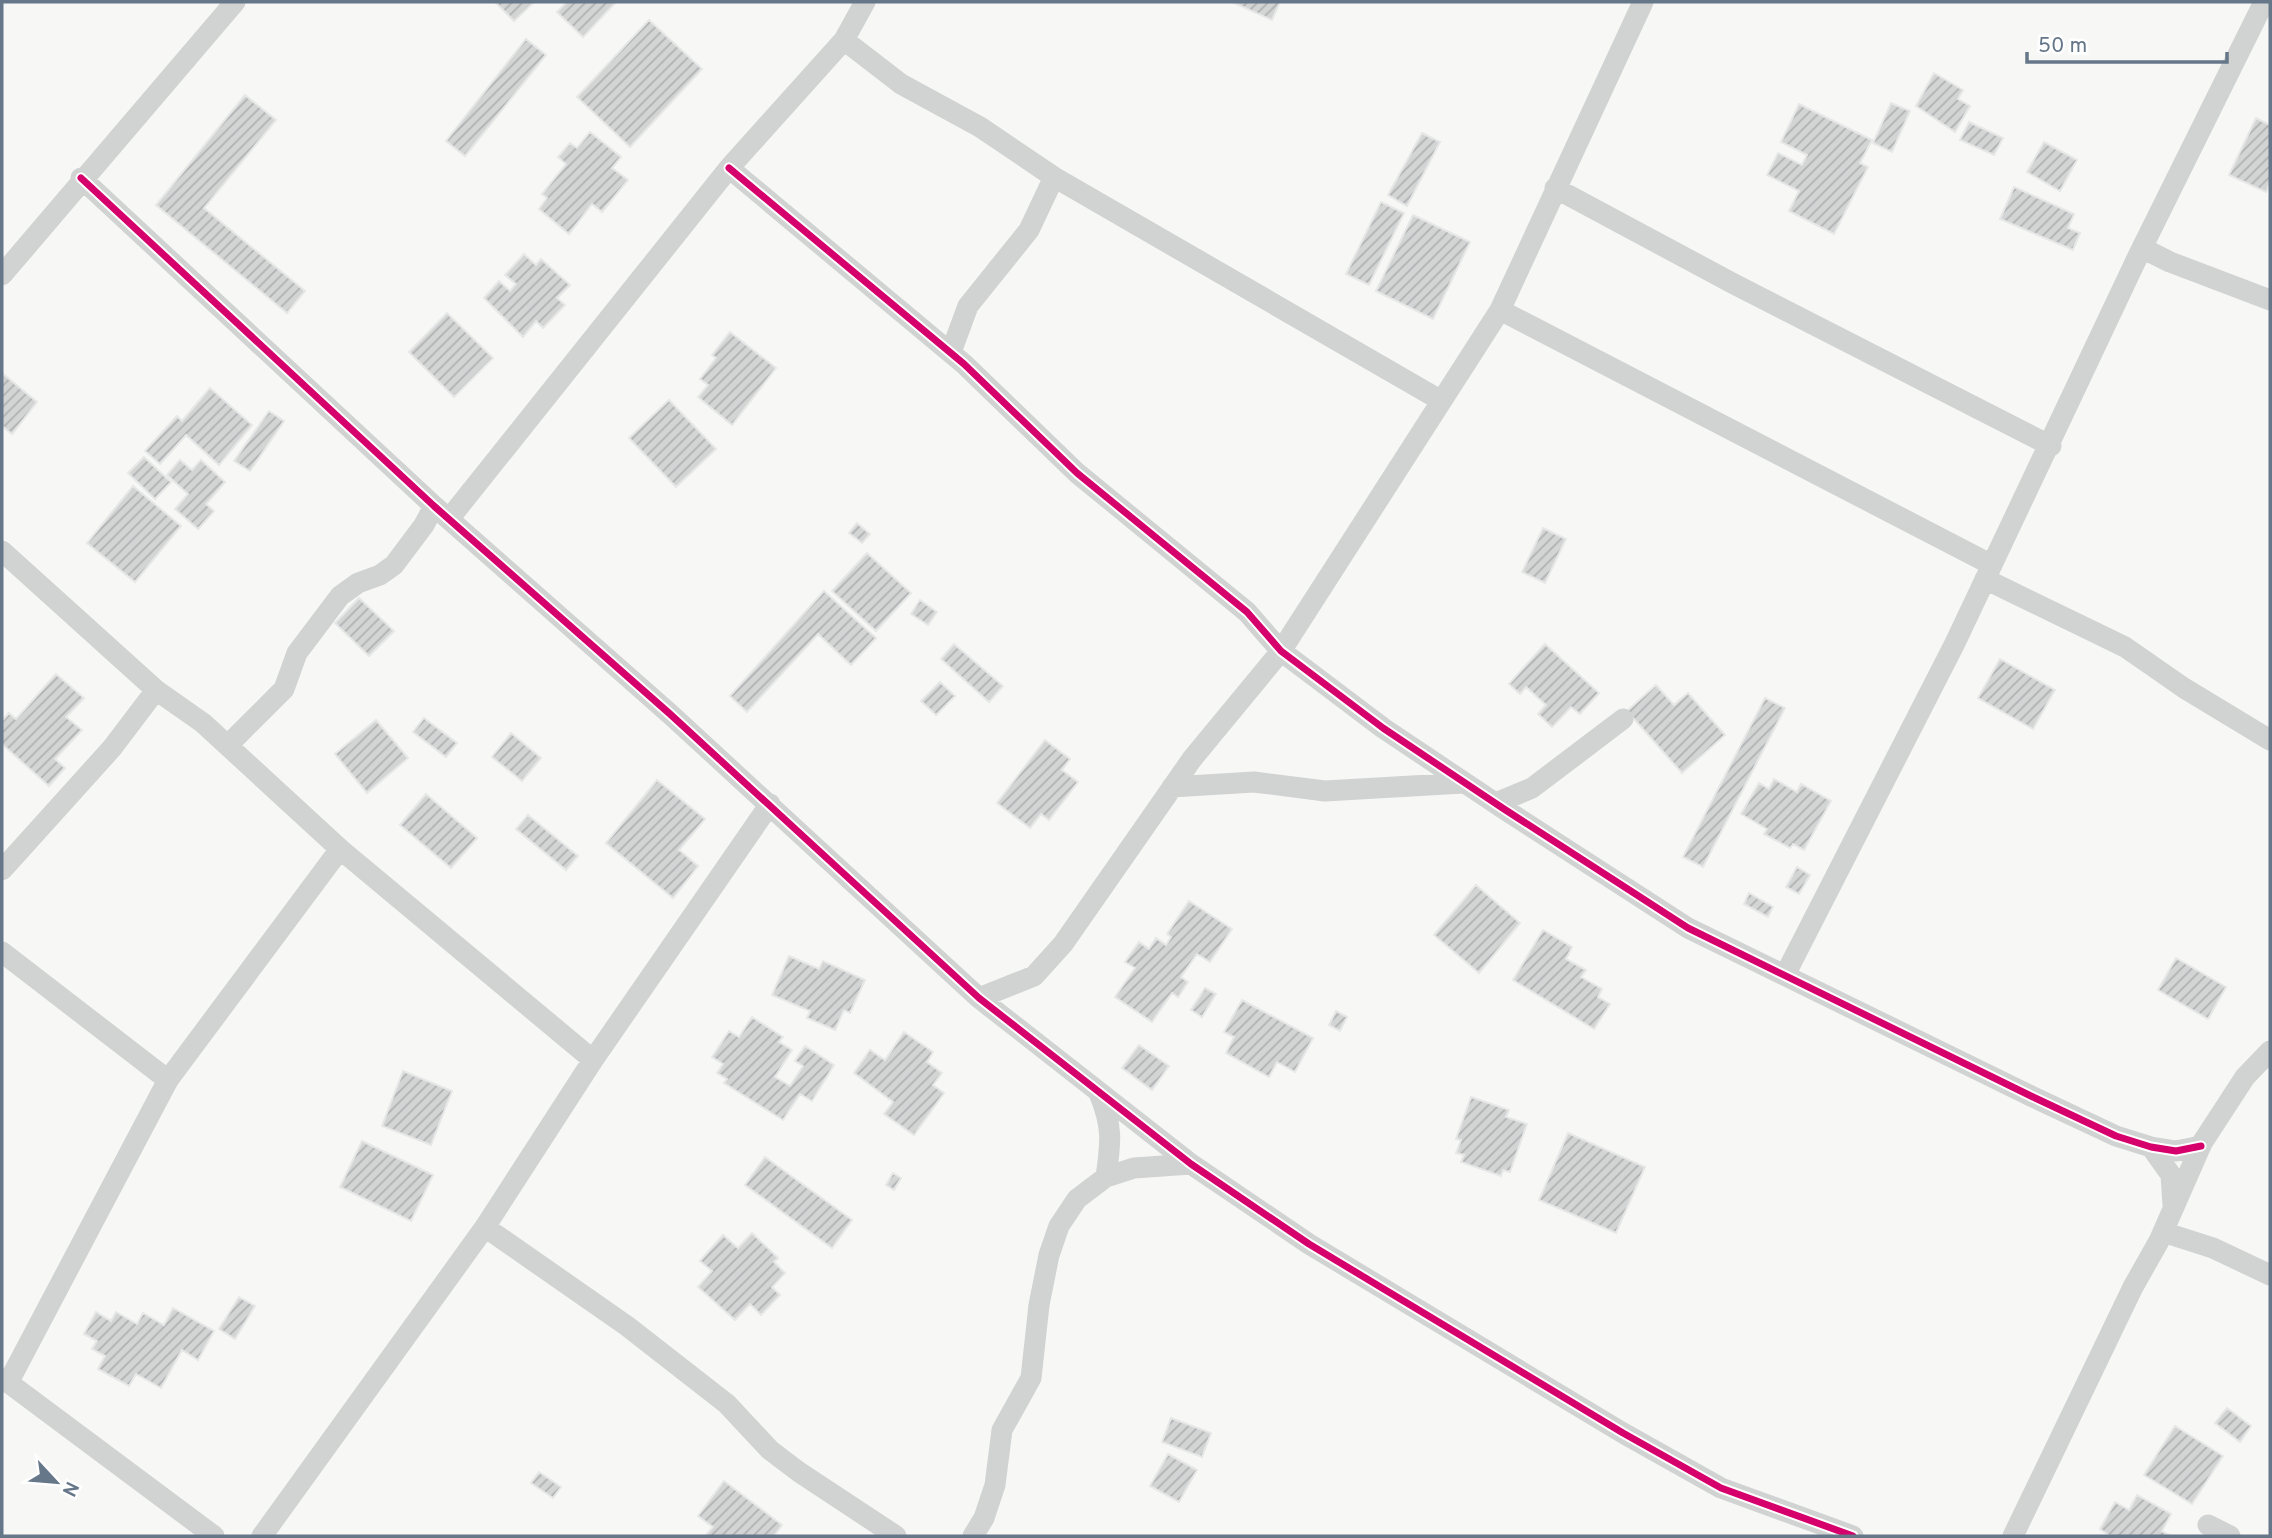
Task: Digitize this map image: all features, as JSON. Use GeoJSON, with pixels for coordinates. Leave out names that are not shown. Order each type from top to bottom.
{"type":"FeatureCollection","features":[{"type":"Feature","properties":{"kind":"street"},"geometry":{"type":"LineString","coordinates":[[2,275],[81,178],[235,2]]}},
{"type":"Feature","properties":{"kind":"street"},"geometry":{"type":"LineString","coordinates":[[979,998],[1034,976],[1063,944],[1172,787],[1281,650],[1500,310],[1642,2]]}},
{"type":"Feature","properties":{"kind":"street"},"geometry":{"type":"LineString","coordinates":[[1785,975],[1899,758],[2051,446],[2142,248],[2267,2]]}},
{"type":"Feature","properties":{"kind":"street"},"geometry":{"type":"LineString","coordinates":[[228,744],[284,689],[297,653],[340,596],[358,583],[380,575],[394,565],[424,525],[441,513],[729,168],[844,40],[859,4]]}},
{"type":"Feature","properties":{"kind":"street"},"geometry":{"type":"LineString","coordinates":[[844,40],[901,84],[980,127],[1054,177],[1440,400]]}},
{"type":"Feature","properties":{"kind":"street"},"geometry":{"type":"LineString","coordinates":[[729,168],[951,352],[1018,413],[1077,473],[1247,612],[1281,650],[1383,728],[1464,783],[1688,928],[2082,1121],[2151,1147],[2176,1151],[2201,1146]]}},
{"type":"Feature","properties":{"kind":"street"},"geometry":{"type":"LineString","coordinates":[[951,352],[968,306],[1029,230],[1054,177]]}},
{"type":"Feature","properties":{"kind":"street"},"geometry":{"type":"LineString","coordinates":[[81,178],[441,513],[770,804],[979,998],[1192,1164],[1309,1244],[1633,1439],[1721,1488],[1853,1536]]}},
{"type":"Feature","properties":{"kind":"street"},"geometry":{"type":"LineString","coordinates":[[1555,188],[1734,284],[2051,446]]}},
{"type":"Feature","properties":{"kind":"street"},"geometry":{"type":"LineString","coordinates":[[2142,248],[2170,262],[2270,300]]}},
{"type":"Feature","properties":{"kind":"street"},"geometry":{"type":"LineString","coordinates":[[1500,310],[2125,647],[2184,688],[2270,740]]}},
{"type":"Feature","properties":{"kind":"street"},"geometry":{"type":"LineString","coordinates":[[2,551],[156,690],[228,744],[340,849],[593,1060]]}},
{"type":"Feature","properties":{"kind":"street"},"geometry":{"type":"LineString","coordinates":[[2,870],[112,748],[156,690]]}},
{"type":"Feature","properties":{"kind":"street"},"geometry":{"type":"LineString","coordinates":[[1496,803],[1532,788],[1623,719]]}},
{"type":"Feature","properties":{"kind":"street"},"geometry":{"type":"LineString","coordinates":[[1172,787],[1254,782],[1325,791],[1464,783]]}},
{"type":"Feature","properties":{"kind":"street"},"geometry":{"type":"LineString","coordinates":[[262,1536],[485,1227],[593,1060],[770,804]]}},
{"type":"Feature","properties":{"kind":"street"},"geometry":{"type":"LineString","coordinates":[[214,1536],[5,1380],[168,1080],[340,849]]}},
{"type":"Feature","properties":{"kind":"street"},"geometry":{"type":"LineString","coordinates":[[2,952],[168,1080]]}},
{"type":"Feature","properties":{"kind":"street"},"geometry":{"type":"LineString","coordinates":[[2013,1536],[2133,1287],[2174,1210],[2201,1146],[2245,1077],[2270,1051]]}},
{"type":"Feature","properties":{"kind":"street"},"geometry":{"type":"LineString","coordinates":[[1099,1091],[1111,1122],[1106,1177]]}},
{"type":"Feature","properties":{"kind":"street"},"geometry":{"type":"LineString","coordinates":[[2151,1147],[2171,1175],[2174,1210]]}},
{"type":"Feature","properties":{"kind":"street"},"geometry":{"type":"LineString","coordinates":[[973,1536],[984,1518],[995,1485],[1002,1430],[1031,1378],[1039,1305],[1049,1255],[1059,1226],[1077,1199],[1106,1177],[1134,1168],[1192,1164]]}},
{"type":"Feature","properties":{"kind":"street"},"geometry":{"type":"LineString","coordinates":[[485,1227],[657,1349],[727,1404],[770,1450],[896,1536]]}},
{"type":"Feature","properties":{"kind":"street"},"geometry":{"type":"LineString","coordinates":[[2163,1232],[2213,1248],[2270,1275]]}},
{"type":"Feature","properties":{"kind":"street"},"geometry":{"type":"LineString","coordinates":[[2208,1525],[2230,1536]]}},
{"type":"Feature","properties":{"kind":"building"},"geometry":{"type":"Polygon","coordinates":[[[495,2],[534,2],[514,21],[495,2]]]}},
{"type":"Feature","properties":{"kind":"building"},"geometry":{"type":"Polygon","coordinates":[[[567,2],[616,2],[583,37],[557,12],[567,2]]]}},
{"type":"Feature","properties":{"kind":"building"},"geometry":{"type":"Polygon","coordinates":[[[1232,2],[1280,2],[1272,20],[1232,2]]]}},
{"type":"Feature","properties":{"kind":"building"},"geometry":{"type":"Polygon","coordinates":[[[649,20],[702,69],[630,147],[577,97],[649,20]]]}},
{"type":"Feature","properties":{"kind":"building"},"geometry":{"type":"Polygon","coordinates":[[[526,39],[546,55],[465,156],[446,141],[526,39]]]}},
{"type":"Feature","properties":{"kind":"building"},"geometry":{"type":"Polygon","coordinates":[[[1934,73],[1963,90],[1958,99],[1970,106],[1955,132],[1916,106],[1934,73]]]}},
{"type":"Feature","properties":{"kind":"building"},"geometry":{"type":"Polygon","coordinates":[[[245,95],[276,120],[204,208],[305,291],[287,313],[156,205],[245,95]]]}},
{"type":"Feature","properties":{"kind":"building"},"geometry":{"type":"Polygon","coordinates":[[[1891,103],[1910,111],[1892,152],[1873,143],[1891,103]]]}},
{"type":"Feature","properties":{"kind":"building"},"geometry":{"type":"Polygon","coordinates":[[[1799,104],[1872,140],[1860,163],[1868,167],[1834,234],[1789,211],[1799,191],[1767,175],[1778,153],[1802,165],[1807,155],[1781,142],[1799,104]]]}},
{"type":"Feature","properties":{"kind":"building"},"geometry":{"type":"Polygon","coordinates":[[[2256,118],[2270,125],[2270,182],[2266,192],[2229,175],[2256,118]]]}},
{"type":"Feature","properties":{"kind":"building"},"geometry":{"type":"Polygon","coordinates":[[[1969,122],[2003,138],[1994,155],[1960,140],[1969,122]]]}},
{"type":"Feature","properties":{"kind":"building"},"geometry":{"type":"Polygon","coordinates":[[[590,132],[621,157],[612,168],[628,180],[602,212],[592,204],[569,234],[539,209],[547,198],[542,194],[566,164],[558,157],[570,143],[577,148],[590,132]]]}},
{"type":"Feature","properties":{"kind":"building"},"geometry":{"type":"Polygon","coordinates":[[[1422,133],[1440,142],[1407,206],[1388,195],[1422,133]]]}},
{"type":"Feature","properties":{"kind":"building"},"geometry":{"type":"Polygon","coordinates":[[[2044,142],[2077,160],[2060,191],[2027,172],[2044,142]]]}},
{"type":"Feature","properties":{"kind":"building"},"geometry":{"type":"Polygon","coordinates":[[[2014,187],[2074,214],[2068,228],[2080,233],[2073,250],[2000,219],[2014,187]]]}},
{"type":"Feature","properties":{"kind":"building"},"geometry":{"type":"Polygon","coordinates":[[[1381,202],[1404,213],[1369,285],[1346,274],[1381,202]]]}},
{"type":"Feature","properties":{"kind":"building"},"geometry":{"type":"Polygon","coordinates":[[[1413,215],[1470,242],[1433,319],[1376,291],[1413,215]]]}},
{"type":"Feature","properties":{"kind":"building"},"geometry":{"type":"Polygon","coordinates":[[[524,254],[536,265],[541,259],[570,285],[557,298],[565,305],[543,328],[536,321],[523,337],[484,298],[499,281],[510,291],[516,284],[505,275],[524,254]]]}},
{"type":"Feature","properties":{"kind":"building"},"geometry":{"type":"Polygon","coordinates":[[[447,313],[493,358],[454,397],[409,352],[447,313]]]}},
{"type":"Feature","properties":{"kind":"building"},"geometry":{"type":"Polygon","coordinates":[[[730,332],[776,368],[732,425],[698,397],[708,385],[700,379],[716,358],[712,355],[730,332]]]}},
{"type":"Feature","properties":{"kind":"building"},"geometry":{"type":"Polygon","coordinates":[[[2,373],[37,402],[12,434],[2,426],[2,373]]]}},
{"type":"Feature","properties":{"kind":"building"},"geometry":{"type":"Polygon","coordinates":[[[210,388],[252,425],[219,465],[186,435],[160,464],[145,451],[177,416],[182,421],[210,388]]]}},
{"type":"Feature","properties":{"kind":"building"},"geometry":{"type":"Polygon","coordinates":[[[669,400],[716,449],[676,487],[629,438],[669,400]]]}},
{"type":"Feature","properties":{"kind":"building"},"geometry":{"type":"Polygon","coordinates":[[[269,411],[284,421],[250,471],[234,461],[269,411]]]}},
{"type":"Feature","properties":{"kind":"building"},"geometry":{"type":"Polygon","coordinates":[[[144,457],[171,482],[155,499],[128,473],[144,457]]]}},
{"type":"Feature","properties":{"kind":"building"},"geometry":{"type":"Polygon","coordinates":[[[180,460],[192,470],[201,460],[225,482],[206,504],[214,511],[198,529],[175,509],[188,494],[167,475],[180,460]]]}},
{"type":"Feature","properties":{"kind":"building"},"geometry":{"type":"Polygon","coordinates":[[[133,486],[181,526],[135,582],[87,543],[133,486]]]}},
{"type":"Feature","properties":{"kind":"building"},"geometry":{"type":"Polygon","coordinates":[[[857,523],[870,534],[862,543],[849,533],[857,523]]]}},
{"type":"Feature","properties":{"kind":"building"},"geometry":{"type":"Polygon","coordinates":[[[1543,528],[1566,539],[1545,583],[1522,572],[1543,528]]]}},
{"type":"Feature","properties":{"kind":"building"},"geometry":{"type":"Polygon","coordinates":[[[867,553],[911,593],[876,631],[832,591],[867,553]]]}},
{"type":"Feature","properties":{"kind":"building"},"geometry":{"type":"Polygon","coordinates":[[[824,591],[876,638],[851,665],[818,634],[747,712],[730,696],[824,591]]]}},
{"type":"Feature","properties":{"kind":"building"},"geometry":{"type":"Polygon","coordinates":[[[359,598],[394,631],[369,656],[335,623],[359,598]]]}},
{"type":"Feature","properties":{"kind":"building"},"geometry":{"type":"Polygon","coordinates":[[[920,600],[937,612],[928,625],[911,614],[920,600]]]}},
{"type":"Feature","properties":{"kind":"building"},"geometry":{"type":"Polygon","coordinates":[[[954,644],[1003,686],[989,702],[941,659],[954,644]]]}},
{"type":"Feature","properties":{"kind":"building"},"geometry":{"type":"Polygon","coordinates":[[[1545,644],[1599,693],[1580,714],[1571,707],[1552,727],[1538,714],[1546,705],[1526,687],[1520,694],[1509,684],[1545,644]]]}},
{"type":"Feature","properties":{"kind":"building"},"geometry":{"type":"Polygon","coordinates":[[[2000,659],[2055,690],[2033,729],[1978,698],[2000,659]]]}},
{"type":"Feature","properties":{"kind":"building"},"geometry":{"type":"Polygon","coordinates":[[[56,674],[84,698],[66,717],[82,730],[55,759],[65,768],[49,786],[2,744],[2,721],[9,713],[16,719],[56,674]]]}},
{"type":"Feature","properties":{"kind":"building"},"geometry":{"type":"Polygon","coordinates":[[[940,682],[955,696],[936,715],[921,701],[940,682]]]}},
{"type":"Feature","properties":{"kind":"building"},"geometry":{"type":"Polygon","coordinates":[[[1656,685],[1674,705],[1688,693],[1725,735],[1682,773],[1627,711],[1656,685]]]}},
{"type":"Feature","properties":{"kind":"building"},"geometry":{"type":"Polygon","coordinates":[[[1765,698],[1785,708],[1703,867],[1683,857],[1765,698]]]}},
{"type":"Feature","properties":{"kind":"building"},"geometry":{"type":"Polygon","coordinates":[[[424,718],[457,743],[446,757],[413,732],[424,718]]]}},
{"type":"Feature","properties":{"kind":"building"},"geometry":{"type":"Polygon","coordinates":[[[376,720],[408,758],[367,793],[335,754],[376,720]]]}},
{"type":"Feature","properties":{"kind":"building"},"geometry":{"type":"Polygon","coordinates":[[[511,733],[541,758],[522,781],[492,757],[511,733]]]}},
{"type":"Feature","properties":{"kind":"building"},"geometry":{"type":"Polygon","coordinates":[[[1045,740],[1070,759],[1062,770],[1078,782],[1049,820],[1041,814],[1030,828],[997,803],[1045,740]]]}},
{"type":"Feature","properties":{"kind":"building"},"geometry":{"type":"Polygon","coordinates":[[[1774,779],[1797,792],[1801,784],[1831,801],[1804,850],[1793,844],[1790,848],[1764,834],[1767,829],[1741,814],[1759,783],[1769,789],[1774,779]]]}},
{"type":"Feature","properties":{"kind":"building"},"geometry":{"type":"Polygon","coordinates":[[[657,780],[705,819],[679,850],[698,866],[673,898],[606,843],[657,780]]]}},
{"type":"Feature","properties":{"kind":"building"},"geometry":{"type":"Polygon","coordinates":[[[426,794],[477,838],[451,868],[400,825],[426,794]]]}},
{"type":"Feature","properties":{"kind":"building"},"geometry":{"type":"Polygon","coordinates":[[[528,815],[578,856],[566,870],[516,829],[528,815]]]}},
{"type":"Feature","properties":{"kind":"building"},"geometry":{"type":"Polygon","coordinates":[[[1797,867],[1810,875],[1799,894],[1786,887],[1797,867]]]}},
{"type":"Feature","properties":{"kind":"building"},"geometry":{"type":"Polygon","coordinates":[[[1476,885],[1520,923],[1479,973],[1434,935],[1476,885]]]}},
{"type":"Feature","properties":{"kind":"building"},"geometry":{"type":"Polygon","coordinates":[[[1749,893],[1773,907],[1768,917],[1744,904],[1749,893]]]}},
{"type":"Feature","properties":{"kind":"building"},"geometry":{"type":"Polygon","coordinates":[[[1189,901],[1232,929],[1210,962],[1197,954],[1181,977],[1188,982],[1178,997],[1172,993],[1152,1022],[1115,997],[1135,968],[1125,962],[1139,942],[1149,949],[1156,938],[1166,945],[1171,937],[1167,934],[1189,901]]]}},
{"type":"Feature","properties":{"kind":"building"},"geometry":{"type":"Polygon","coordinates":[[[1543,930],[1572,947],[1566,959],[1586,970],[1581,977],[1602,989],[1598,997],[1610,1004],[1594,1029],[1513,980],[1543,930]]]}},
{"type":"Feature","properties":{"kind":"building"},"geometry":{"type":"Polygon","coordinates":[[[789,956],[819,969],[823,961],[865,980],[850,1013],[844,1010],[835,1030],[807,1018],[810,1011],[772,995],[789,956]]]}},
{"type":"Feature","properties":{"kind":"building"},"geometry":{"type":"Polygon","coordinates":[[[2176,958],[2226,987],[2208,1019],[2158,990],[2176,958]]]}},
{"type":"Feature","properties":{"kind":"building"},"geometry":{"type":"Polygon","coordinates":[[[1205,988],[1216,994],[1202,1017],[1191,1010],[1205,988]]]}},
{"type":"Feature","properties":{"kind":"building"},"geometry":{"type":"Polygon","coordinates":[[[1242,1000],[1313,1038],[1295,1072],[1277,1062],[1269,1077],[1226,1053],[1234,1037],[1224,1032],[1242,1000]]]}},
{"type":"Feature","properties":{"kind":"building"},"geometry":{"type":"Polygon","coordinates":[[[1336,1011],[1347,1017],[1340,1031],[1329,1025],[1336,1011]]]}},
{"type":"Feature","properties":{"kind":"building"},"geometry":{"type":"Polygon","coordinates":[[[752,1017],[783,1037],[779,1042],[792,1050],[775,1077],[790,1086],[803,1066],[795,1061],[805,1046],[834,1065],[812,1101],[800,1094],[783,1120],[724,1083],[727,1079],[717,1073],[723,1064],[712,1057],[729,1031],[739,1037],[752,1017]]]}},
{"type":"Feature","properties":{"kind":"building"},"geometry":{"type":"Polygon","coordinates":[[[904,1032],[933,1052],[927,1062],[942,1073],[933,1085],[944,1093],[914,1135],[884,1114],[893,1102],[854,1073],[870,1050],[885,1060],[904,1032]]]}},
{"type":"Feature","properties":{"kind":"building"},"geometry":{"type":"Polygon","coordinates":[[[1139,1045],[1169,1066],[1152,1090],[1122,1068],[1139,1045]]]}},
{"type":"Feature","properties":{"kind":"building"},"geometry":{"type":"Polygon","coordinates":[[[403,1071],[452,1091],[431,1145],[382,1126],[403,1071]]]}},
{"type":"Feature","properties":{"kind":"building"},"geometry":{"type":"Polygon","coordinates":[[[1471,1097],[1509,1110],[1506,1117],[1527,1124],[1510,1172],[1503,1170],[1501,1176],[1461,1162],[1464,1155],[1456,1153],[1461,1140],[1456,1139],[1471,1097]]]}},
{"type":"Feature","properties":{"kind":"building"},"geometry":{"type":"Polygon","coordinates":[[[1568,1133],[1645,1167],[1616,1233],[1539,1200],[1568,1133]]]}},
{"type":"Feature","properties":{"kind":"building"},"geometry":{"type":"Polygon","coordinates":[[[362,1141],[433,1175],[411,1221],[340,1187],[362,1141]]]}},
{"type":"Feature","properties":{"kind":"building"},"geometry":{"type":"Polygon","coordinates":[[[765,1157],[852,1220],[832,1248],[745,1185],[765,1157]]]}},
{"type":"Feature","properties":{"kind":"building"},"geometry":{"type":"Polygon","coordinates":[[[893,1173],[901,1178],[894,1190],[886,1185],[893,1173]]]}},
{"type":"Feature","properties":{"kind":"building"},"geometry":{"type":"Polygon","coordinates":[[[752,1233],[778,1258],[774,1262],[785,1273],[772,1287],[780,1295],[761,1315],[750,1304],[735,1320],[698,1287],[712,1271],[700,1261],[723,1235],[738,1248],[752,1233]]]}},
{"type":"Feature","properties":{"kind":"building"},"geometry":{"type":"Polygon","coordinates":[[[239,1297],[255,1306],[235,1339],[219,1329],[239,1297]]]}},
{"type":"Feature","properties":{"kind":"building"},"geometry":{"type":"Polygon","coordinates":[[[173,1308],[214,1331],[198,1360],[182,1350],[161,1388],[136,1374],[129,1386],[98,1369],[105,1356],[92,1349],[97,1341],[84,1334],[96,1312],[111,1321],[116,1312],[137,1324],[143,1313],[164,1325],[173,1308]]]}},
{"type":"Feature","properties":{"kind":"building"},"geometry":{"type":"Polygon","coordinates":[[[2227,1408],[2251,1426],[2240,1442],[2215,1423],[2227,1408]]]}},
{"type":"Feature","properties":{"kind":"building"},"geometry":{"type":"Polygon","coordinates":[[[1171,1418],[1211,1433],[1202,1457],[1162,1442],[1171,1418]]]}},
{"type":"Feature","properties":{"kind":"building"},"geometry":{"type":"Polygon","coordinates":[[[2175,1426],[2223,1456],[2192,1504],[2144,1475],[2175,1426]]]}},
{"type":"Feature","properties":{"kind":"building"},"geometry":{"type":"Polygon","coordinates":[[[1168,1454],[1197,1470],[1179,1502],[1150,1486],[1168,1454]]]}},
{"type":"Feature","properties":{"kind":"building"},"geometry":{"type":"Polygon","coordinates":[[[539,1472],[561,1487],[553,1498],[531,1483],[539,1472]]]}},
{"type":"Feature","properties":{"kind":"building"},"geometry":{"type":"Polygon","coordinates":[[[724,1481],[782,1525],[774,1536],[705,1536],[713,1527],[698,1516],[724,1481]]]}},
{"type":"Feature","properties":{"kind":"building"},"geometry":{"type":"Polygon","coordinates":[[[2137,1495],[2171,1514],[2162,1531],[2171,1536],[2110,1536],[2100,1529],[2115,1502],[2129,1510],[2137,1495]]]}},
{"type":"Feature","properties":{"kind":"cycle path"},"geometry":{"type":"LineString","coordinates":[[729,168],[964,364],[1077,473],[1247,612],[1281,651],[1383,728],[1504,809],[1688,928],[2033,1097],[2116,1136],[2151,1147],[2176,1151],[2201,1146]]}},
{"type":"Feature","properties":{"kind":"cycle path"},"geometry":{"type":"LineString","coordinates":[[81,178],[434,506],[670,714],[979,998],[1191,1164],[1309,1244],[1623,1433],[1721,1488],[1853,1536]]}}]}
